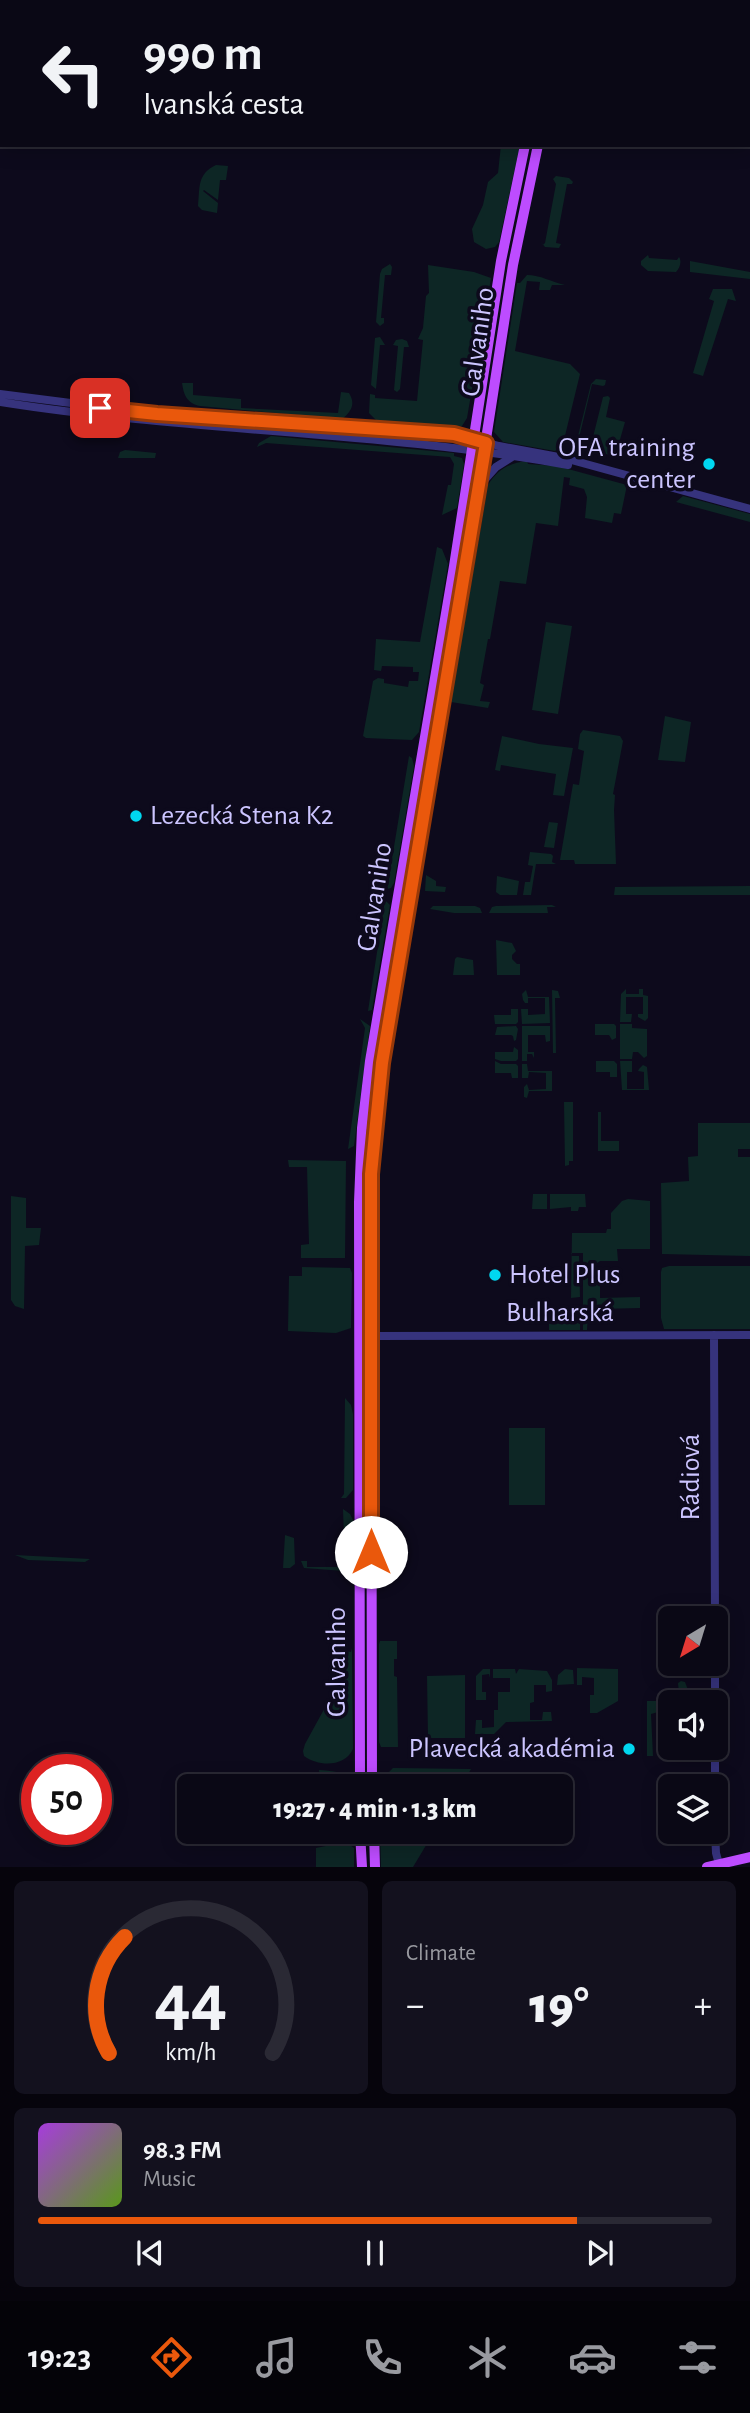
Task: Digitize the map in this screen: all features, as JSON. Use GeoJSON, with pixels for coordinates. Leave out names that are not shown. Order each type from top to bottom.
{"type":"FeatureCollection","features":[{"type":"Feature","properties":{"kind":"main road","name":"Galvaniho"},"geometry":{"type":"LineString","coordinates":[[360,1774],[359,1202],[362,1128],[370,1062],[501,261],[525,147]]}},
{"type":"Feature","properties":{"kind":"main road","name":"Galvaniho"},"geometry":{"type":"LineString","coordinates":[[372,1774],[370,1336],[374,1119],[513,265],[538,147]]}},
{"type":"Feature","properties":{"kind":"main road"},"geometry":{"type":"LineString","coordinates":[[423,748],[435,749]]}},
{"type":"Feature","properties":{"kind":"main road"},"geometry":{"type":"LineString","coordinates":[[398,897],[410,898]]}},
{"type":"Feature","properties":{"kind":"main road"},"geometry":{"type":"LineString","coordinates":[[359,1327],[370,1336]]}},
{"type":"Feature","properties":{"kind":"main road"},"geometry":{"type":"LineString","coordinates":[[361,1844],[362,1867]]}},
{"type":"Feature","properties":{"kind":"main road"},"geometry":{"type":"LineString","coordinates":[[374,1844],[375,1867]]}},
{"type":"Feature","properties":{"kind":"main road"},"geometry":{"type":"LineString","coordinates":[[707,1867],[750,1857]]}},
{"type":"Feature","properties":{"kind":"main road"},"geometry":{"type":"LineString","coordinates":[[718,1865],[731,1867]]}},
{"type":"Feature","properties":{"kind":"street"},"geometry":{"type":"LineString","coordinates":[[0,394],[157,414],[454,434],[473,444]]}},
{"type":"Feature","properties":{"kind":"street"},"geometry":{"type":"LineString","coordinates":[[0,402],[156,422],[473,444],[515,455],[613,472]]}},
{"type":"Feature","properties":{"kind":"street"},"geometry":{"type":"LineString","coordinates":[[485,447],[564,458],[750,509]]}},
{"type":"Feature","properties":{"kind":"street"},"geometry":{"type":"LineString","coordinates":[[479,486],[496,467],[515,455]]}},
{"type":"Feature","properties":{"kind":"street","name":"Rádiová"},"geometry":{"type":"LineString","coordinates":[[714,1335],[715,1606]]}},
{"type":"Feature","properties":{"kind":"street","name":"Bulharská"},"geometry":{"type":"LineString","coordinates":[[370,1336],[750,1335]]}},
{"type":"Feature","properties":{"kind":"street"},"geometry":{"type":"LineString","coordinates":[[716,1844],[718,1865]]}},
{"type":"Feature","properties":{"kind":"green space"},"geometry":{"type":"Polygon","coordinates":[[[501,147],[520,147],[499,242],[495,247],[486,249],[474,242],[472,229],[483,205],[488,182],[498,173],[501,147]]]}},
{"type":"Feature","properties":{"kind":"green space"},"geometry":{"type":"Polygon","coordinates":[[[216,165],[228,166],[226,180],[220,180],[218,200],[203,191],[218,203],[217,213],[202,210],[198,206],[202,177],[216,165]]]}},
{"type":"Feature","properties":{"kind":"green space"},"geometry":{"type":"Polygon","coordinates":[[[556,176],[569,178],[573,182],[567,184],[556,243],[561,244],[559,248],[543,245],[556,184],[553,179],[556,176]]]}},
{"type":"Feature","properties":{"kind":"green space"},"geometry":{"type":"Polygon","coordinates":[[[648,255],[649,258],[677,260],[679,257],[679,267],[676,272],[648,271],[641,265],[641,261],[648,255]]]}},
{"type":"Feature","properties":{"kind":"green space"},"geometry":{"type":"Polygon","coordinates":[[[690,261],[750,272],[750,279],[690,272],[690,261]]]}},
{"type":"Feature","properties":{"kind":"green space"},"geometry":{"type":"Polygon","coordinates":[[[390,264],[391,275],[385,275],[381,318],[384,318],[384,323],[380,326],[376,322],[380,274],[382,269],[390,264]]]}},
{"type":"Feature","properties":{"kind":"green space"},"geometry":{"type":"Polygon","coordinates":[[[428,265],[474,272],[491,278],[467,418],[462,426],[456,428],[377,421],[369,413],[370,394],[375,395],[375,398],[417,401],[423,340],[418,339],[423,328],[426,296],[429,293],[428,265]]]}},
{"type":"Feature","properties":{"kind":"green space"},"geometry":{"type":"Polygon","coordinates":[[[527,275],[565,285],[552,285],[550,290],[539,290],[540,282],[527,281],[515,351],[570,364],[580,374],[563,444],[555,451],[503,442],[494,432],[517,283],[527,275]]]}},
{"type":"Feature","properties":{"kind":"green space"},"geometry":{"type":"Polygon","coordinates":[[[713,289],[732,289],[736,301],[728,299],[703,376],[693,373],[714,301],[709,299],[713,289]]]}},
{"type":"Feature","properties":{"kind":"green space"},"geometry":{"type":"Polygon","coordinates":[[[380,337],[385,345],[380,345],[376,389],[371,385],[375,338],[380,337]]]}},
{"type":"Feature","properties":{"kind":"green space"},"geometry":{"type":"Polygon","coordinates":[[[396,340],[407,341],[409,347],[404,347],[400,389],[397,392],[394,390],[398,346],[393,345],[396,340]]]}},
{"type":"Feature","properties":{"kind":"green space"},"geometry":{"type":"Polygon","coordinates":[[[596,379],[606,380],[605,385],[592,384],[579,438],[592,441],[603,397],[608,396],[610,398],[606,417],[625,422],[615,457],[576,444],[591,384],[596,379]]]}},
{"type":"Feature","properties":{"kind":"green space"},"geometry":{"type":"Polygon","coordinates":[[[182,383],[193,383],[193,395],[241,399],[241,408],[338,413],[341,392],[349,393],[352,404],[350,411],[342,419],[200,406],[187,398],[182,383]]]}},
{"type":"Feature","properties":{"kind":"green space"},"geometry":{"type":"Polygon","coordinates":[[[271,436],[454,453],[454,456],[462,458],[464,464],[457,508],[442,515],[454,464],[450,457],[266,443],[257,447],[271,436]]]}},
{"type":"Feature","properties":{"kind":"green space"},"geometry":{"type":"Polygon","coordinates":[[[125,450],[156,453],[155,458],[118,458],[120,452],[125,450]]]}},
{"type":"Feature","properties":{"kind":"green space"},"geometry":{"type":"Polygon","coordinates":[[[527,461],[528,464],[557,466],[627,485],[621,514],[614,513],[612,523],[585,518],[587,497],[584,489],[569,485],[570,478],[564,477],[558,526],[536,523],[526,584],[500,581],[480,683],[484,685],[480,701],[490,702],[488,708],[451,702],[488,485],[504,468],[527,461]]]}},
{"type":"Feature","properties":{"kind":"green space"},"geometry":{"type":"Polygon","coordinates":[[[683,496],[750,514],[750,522],[676,502],[683,496]]]}},
{"type":"Feature","properties":{"kind":"green space"},"geometry":{"type":"Polygon","coordinates":[[[437,547],[442,549],[448,564],[419,732],[412,740],[366,738],[363,736],[373,681],[384,679],[384,683],[408,687],[409,681],[418,681],[419,672],[413,672],[413,667],[382,666],[381,671],[374,670],[376,639],[420,642],[437,547]]]}},
{"type":"Feature","properties":{"kind":"green space"},"geometry":{"type":"Polygon","coordinates":[[[458,569],[461,570],[434,730],[431,729],[458,569]]]}},
{"type":"Feature","properties":{"kind":"green space"},"geometry":{"type":"Polygon","coordinates":[[[546,622],[572,626],[558,714],[532,710],[546,622]]]}},
{"type":"Feature","properties":{"kind":"green space"},"geometry":{"type":"Polygon","coordinates":[[[665,716],[691,722],[685,762],[658,760],[665,716]]]}},
{"type":"Feature","properties":{"kind":"green space"},"geometry":{"type":"Polygon","coordinates":[[[583,730],[620,736],[623,741],[613,794],[616,864],[575,864],[574,860],[560,860],[573,784],[579,785],[584,751],[578,749],[583,730]]]}},
{"type":"Feature","properties":{"kind":"green space"},"geometry":{"type":"Polygon","coordinates":[[[502,736],[573,748],[564,796],[553,795],[556,774],[501,765],[500,771],[495,770],[502,736]]]}},
{"type":"Feature","properties":{"kind":"green space"},"geometry":{"type":"Polygon","coordinates":[[[409,756],[414,766],[394,883],[387,889],[409,756]]]}},
{"type":"Feature","properties":{"kind":"green space"},"geometry":{"type":"Polygon","coordinates":[[[549,822],[558,823],[554,848],[544,847],[549,822]]]}},
{"type":"Feature","properties":{"kind":"green space"},"geometry":{"type":"Polygon","coordinates":[[[530,852],[551,854],[552,862],[556,864],[536,864],[531,895],[523,895],[525,882],[530,882],[533,866],[528,865],[530,852]]]}},
{"type":"Feature","properties":{"kind":"green space"},"geometry":{"type":"Polygon","coordinates":[[[426,875],[436,881],[436,886],[446,887],[445,892],[425,891],[426,875]]]}},
{"type":"Feature","properties":{"kind":"green space"},"geometry":{"type":"Polygon","coordinates":[[[497,876],[519,881],[517,895],[500,895],[496,892],[497,876]]]}},
{"type":"Feature","properties":{"kind":"green space"},"geometry":{"type":"Polygon","coordinates":[[[750,886],[750,895],[614,895],[615,887],[750,886]]]}},
{"type":"Feature","properties":{"kind":"green space"},"geometry":{"type":"Polygon","coordinates":[[[385,900],[390,905],[372,1010],[368,1011],[385,900]]]}},
{"type":"Feature","properties":{"kind":"green space"},"geometry":{"type":"Polygon","coordinates":[[[433,906],[475,906],[480,908],[482,913],[454,913],[430,909],[433,906]]]}},
{"type":"Feature","properties":{"kind":"green space"},"geometry":{"type":"Polygon","coordinates":[[[496,906],[556,907],[547,907],[548,913],[489,913],[492,907],[496,906]]]}},
{"type":"Feature","properties":{"kind":"green space"},"geometry":{"type":"Polygon","coordinates":[[[398,922],[401,923],[372,1107],[368,1151],[365,1324],[363,1196],[370,1092],[398,922]]]}},
{"type":"Feature","properties":{"kind":"green space"},"geometry":{"type":"Polygon","coordinates":[[[496,940],[512,943],[516,951],[512,959],[520,964],[520,975],[497,975],[496,940]]]}},
{"type":"Feature","properties":{"kind":"green space"},"geometry":{"type":"Polygon","coordinates":[[[457,957],[473,960],[474,975],[453,975],[457,957]]]}},
{"type":"Feature","properties":{"kind":"green space"},"geometry":{"type":"Polygon","coordinates":[[[626,989],[626,994],[639,994],[639,989],[643,989],[643,995],[648,996],[648,1018],[645,1021],[638,1017],[638,1014],[643,1014],[643,997],[626,997],[626,1014],[632,1014],[631,1022],[620,1022],[621,994],[626,989]]]}},
{"type":"Feature","properties":{"kind":"green space"},"geometry":{"type":"Polygon","coordinates":[[[526,990],[528,997],[549,997],[550,1023],[522,1024],[521,1009],[528,1009],[528,1015],[545,1014],[545,998],[528,998],[528,1003],[525,1003],[522,994],[526,990]]]}},
{"type":"Feature","properties":{"kind":"green space"},"geometry":{"type":"Polygon","coordinates":[[[552,990],[558,991],[560,998],[555,998],[556,1053],[553,1053],[552,990]]]}},
{"type":"Feature","properties":{"kind":"green space"},"geometry":{"type":"Polygon","coordinates":[[[511,1009],[518,1009],[516,1024],[495,1024],[494,1015],[511,1015],[511,1009]]]}},
{"type":"Feature","properties":{"kind":"green space"},"geometry":{"type":"Polygon","coordinates":[[[360,1019],[370,1026],[354,1146],[348,1149],[365,1028],[360,1019]]]}},
{"type":"Feature","properties":{"kind":"green space"},"geometry":{"type":"Polygon","coordinates":[[[595,1024],[614,1024],[616,1038],[612,1040],[609,1035],[595,1035],[595,1024]]]}},
{"type":"Feature","properties":{"kind":"green space"},"geometry":{"type":"Polygon","coordinates":[[[620,1024],[632,1024],[632,1028],[647,1029],[647,1056],[644,1058],[638,1052],[633,1052],[632,1059],[620,1059],[620,1024]]]}},
{"type":"Feature","properties":{"kind":"green space"},"geometry":{"type":"Polygon","coordinates":[[[516,1026],[518,1029],[514,1041],[511,1035],[495,1035],[497,1027],[516,1026]]]}},
{"type":"Feature","properties":{"kind":"green space"},"geometry":{"type":"Polygon","coordinates":[[[522,1026],[550,1026],[550,1041],[546,1042],[545,1035],[528,1035],[528,1052],[534,1052],[534,1058],[532,1054],[527,1054],[527,1061],[522,1061],[522,1026]]]}},
{"type":"Feature","properties":{"kind":"green space"},"geometry":{"type":"Polygon","coordinates":[[[514,1047],[518,1050],[516,1061],[495,1059],[495,1052],[513,1052],[514,1047]]]}},
{"type":"Feature","properties":{"kind":"green space"},"geometry":{"type":"Polygon","coordinates":[[[495,1061],[501,1064],[516,1064],[518,1078],[512,1078],[511,1073],[495,1073],[495,1061]]]}},
{"type":"Feature","properties":{"kind":"green space"},"geometry":{"type":"Polygon","coordinates":[[[596,1061],[614,1061],[617,1064],[617,1077],[610,1077],[610,1072],[596,1072],[596,1061]]]}},
{"type":"Feature","properties":{"kind":"green space"},"geometry":{"type":"Polygon","coordinates":[[[620,1061],[632,1061],[632,1072],[627,1072],[627,1089],[644,1089],[644,1072],[638,1071],[643,1065],[647,1067],[649,1090],[622,1090],[620,1061]]]}},
{"type":"Feature","properties":{"kind":"green space"},"geometry":{"type":"Polygon","coordinates":[[[522,1064],[527,1064],[528,1071],[552,1071],[552,1091],[529,1091],[527,1098],[524,1097],[524,1087],[527,1084],[529,1090],[546,1089],[546,1073],[529,1072],[528,1078],[522,1078],[522,1064]]]}},
{"type":"Feature","properties":{"kind":"green space"},"geometry":{"type":"Polygon","coordinates":[[[564,1102],[573,1102],[573,1161],[569,1161],[569,1165],[565,1166],[564,1102]]]}},
{"type":"Feature","properties":{"kind":"green space"},"geometry":{"type":"Polygon","coordinates":[[[598,1112],[601,1112],[601,1141],[619,1141],[619,1151],[598,1151],[598,1112]]]}},
{"type":"Feature","properties":{"kind":"green space"},"geometry":{"type":"Polygon","coordinates":[[[698,1123],[750,1123],[750,1149],[738,1149],[738,1157],[750,1157],[750,1256],[662,1254],[661,1183],[689,1181],[688,1157],[698,1156],[698,1123]]]}},
{"type":"Feature","properties":{"kind":"green space"},"geometry":{"type":"Polygon","coordinates":[[[288,1160],[346,1161],[345,1258],[301,1258],[301,1245],[309,1244],[307,1167],[289,1167],[288,1160]]]}},
{"type":"Feature","properties":{"kind":"green space"},"geometry":{"type":"Polygon","coordinates":[[[533,1194],[547,1194],[547,1209],[532,1209],[533,1194]]]}},
{"type":"Feature","properties":{"kind":"green space"},"geometry":{"type":"Polygon","coordinates":[[[550,1194],[585,1194],[586,1207],[579,1207],[578,1211],[571,1211],[571,1207],[550,1209],[550,1194]]]}},
{"type":"Feature","properties":{"kind":"green space"},"geometry":{"type":"Polygon","coordinates":[[[11,1196],[26,1198],[26,1228],[41,1228],[39,1245],[25,1246],[24,1309],[15,1306],[11,1300],[11,1196]]]}},
{"type":"Feature","properties":{"kind":"green space"},"geometry":{"type":"Polygon","coordinates":[[[622,1201],[650,1201],[650,1249],[617,1249],[618,1261],[597,1263],[600,1298],[640,1297],[640,1308],[588,1311],[587,1330],[583,1330],[583,1253],[572,1253],[572,1233],[606,1233],[607,1229],[611,1229],[611,1213],[622,1201]]]}},
{"type":"Feature","properties":{"kind":"green space"},"geometry":{"type":"Polygon","coordinates":[[[572,1255],[579,1256],[580,1297],[571,1298],[572,1255]]]}},
{"type":"Feature","properties":{"kind":"green space"},"geometry":{"type":"Polygon","coordinates":[[[750,1266],[750,1329],[664,1329],[661,1318],[661,1272],[662,1268],[750,1266]]]}},
{"type":"Feature","properties":{"kind":"green space"},"geometry":{"type":"Polygon","coordinates":[[[302,1267],[350,1268],[351,1328],[336,1333],[288,1331],[289,1276],[302,1276],[302,1267]]]}},
{"type":"Feature","properties":{"kind":"green space"},"geometry":{"type":"Polygon","coordinates":[[[571,1308],[580,1308],[580,1330],[549,1330],[549,1315],[571,1315],[571,1308]]]}},
{"type":"Feature","properties":{"kind":"green space"},"geometry":{"type":"Polygon","coordinates":[[[363,1354],[366,1354],[367,1573],[364,1572],[363,1354]]]}},
{"type":"Feature","properties":{"kind":"green space"},"geometry":{"type":"Polygon","coordinates":[[[345,1398],[351,1405],[353,1414],[353,1490],[346,1498],[341,1498],[344,1494],[345,1398]]]}},
{"type":"Feature","properties":{"kind":"green space"},"geometry":{"type":"Polygon","coordinates":[[[509,1428],[545,1428],[545,1505],[509,1505],[509,1428]]]}},
{"type":"Feature","properties":{"kind":"green space"},"geometry":{"type":"Polygon","coordinates":[[[343,1509],[353,1520],[352,1566],[344,1571],[304,1568],[301,1561],[307,1561],[307,1567],[345,1567],[343,1509]]]}},
{"type":"Feature","properties":{"kind":"green space"},"geometry":{"type":"Polygon","coordinates":[[[285,1535],[294,1538],[295,1564],[290,1568],[283,1568],[285,1535]]]}},
{"type":"Feature","properties":{"kind":"green space"},"geometry":{"type":"Polygon","coordinates":[[[15,1555],[90,1559],[85,1562],[28,1560],[15,1555]]]}},
{"type":"Feature","properties":{"kind":"green space"},"geometry":{"type":"Polygon","coordinates":[[[380,1641],[397,1641],[394,1676],[397,1677],[398,1747],[381,1747],[379,1742],[380,1641]]]}},
{"type":"Feature","properties":{"kind":"green space"},"geometry":{"type":"Polygon","coordinates":[[[352,1648],[353,1749],[338,1762],[310,1760],[304,1756],[305,1744],[339,1682],[346,1651],[351,1652],[352,1648]]]}},
{"type":"Feature","properties":{"kind":"green space"},"geometry":{"type":"Polygon","coordinates":[[[577,1668],[618,1669],[618,1701],[597,1713],[590,1713],[594,1678],[582,1677],[582,1685],[577,1685],[577,1668]]]}},
{"type":"Feature","properties":{"kind":"green space"},"geometry":{"type":"Polygon","coordinates":[[[483,1669],[490,1669],[490,1678],[489,1674],[482,1675],[482,1692],[486,1692],[486,1700],[476,1700],[476,1676],[483,1669]]]}},
{"type":"Feature","properties":{"kind":"green space"},"geometry":{"type":"Polygon","coordinates":[[[493,1669],[515,1669],[516,1674],[519,1669],[547,1671],[552,1680],[552,1691],[546,1692],[546,1685],[534,1685],[530,1720],[542,1720],[543,1712],[551,1712],[552,1721],[506,1722],[494,1734],[475,1734],[476,1720],[482,1720],[482,1728],[494,1727],[498,1692],[510,1692],[510,1678],[493,1678],[493,1669]]]}},
{"type":"Feature","properties":{"kind":"green space"},"geometry":{"type":"Polygon","coordinates":[[[565,1669],[573,1670],[574,1684],[557,1685],[558,1675],[565,1669]]]}},
{"type":"Feature","properties":{"kind":"green space"},"geometry":{"type":"Polygon","coordinates":[[[465,1675],[465,1738],[428,1738],[427,1676],[465,1675]]]}},
{"type":"Feature","properties":{"kind":"green space"},"geometry":{"type":"Polygon","coordinates":[[[685,1682],[688,1690],[679,1690],[678,1683],[685,1682]]]}},
{"type":"Feature","properties":{"kind":"green space"},"geometry":{"type":"Polygon","coordinates":[[[647,1701],[658,1701],[658,1712],[651,1714],[653,1756],[647,1756],[647,1701]]]}},
{"type":"Feature","properties":{"kind":"green space"},"geometry":{"type":"Polygon","coordinates":[[[393,1768],[471,1769],[468,1774],[387,1774],[393,1768]]]}},
{"type":"Feature","properties":{"kind":"green space"},"geometry":{"type":"Polygon","coordinates":[[[319,1770],[341,1774],[319,1774],[319,1770]]]}},
{"type":"Feature","properties":{"kind":"green space"},"geometry":{"type":"Polygon","coordinates":[[[349,1844],[354,1848],[354,1867],[316,1867],[316,1848],[349,1844]]]}},
{"type":"Feature","properties":{"kind":"green space"},"geometry":{"type":"Polygon","coordinates":[[[380,1844],[427,1844],[413,1867],[381,1867],[380,1844]]]}},
{"type":"Feature","properties":{"kind":"place","name":"OFA training center"},"geometry":{"type":"Point","coordinates":[709,464]}},
{"type":"Feature","properties":{"kind":"place","name":"Lezecká Stena K2"},"geometry":{"type":"Point","coordinates":[136,816]}},
{"type":"Feature","properties":{"kind":"place","name":"Hotel Plus"},"geometry":{"type":"Point","coordinates":[495,1275]}},
{"type":"Feature","properties":{"kind":"place","name":"Plavecká akadémia"},"geometry":{"type":"Point","coordinates":[629,1749]}},
{"type":"Feature","properties":{"kind":"route"},"geometry":{"type":"LineString","coordinates":[[100,408],[454,434],[486,443],[375,1114],[370,1198],[371,1552]]}}]}
